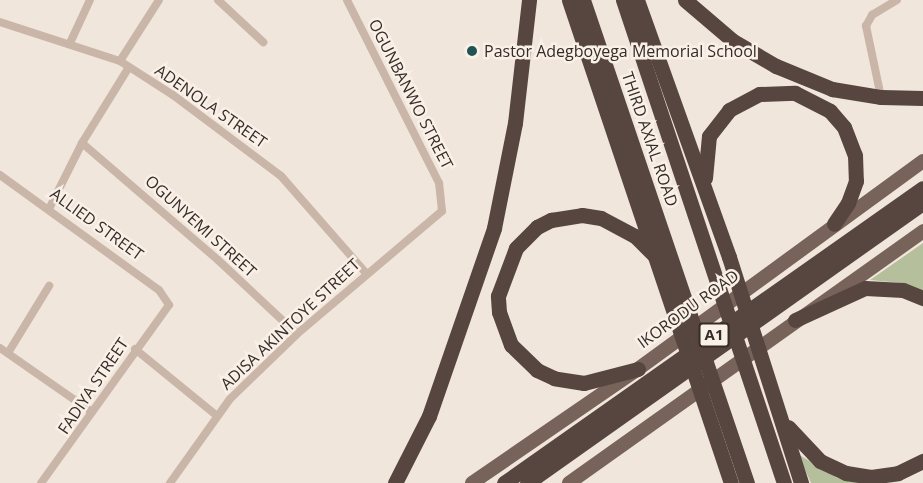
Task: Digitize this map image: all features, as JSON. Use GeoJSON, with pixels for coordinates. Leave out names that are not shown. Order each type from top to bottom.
{"type":"FeatureCollection","features":[{"type":"Feature","properties":{"kind":"highway"},"geometry":{"type":"LineString","coordinates":[[395,483],[429,416],[494,228],[515,123],[529,0]]}},
{"type":"Feature","properties":{"kind":"highway"},"geometry":{"type":"LineString","coordinates":[[569,0],[659,260],[677,292],[727,447],[747,483]]}},
{"type":"Feature","properties":{"kind":"highway","name":"THIRD AXIAL ROAD"},"geometry":{"type":"LineString","coordinates":[[583,0],[677,292]]}},
{"type":"Feature","properties":{"kind":"highway","name":"THIRD AXIAL ROAD"},"geometry":{"type":"LineString","coordinates":[[622,0],[784,483]]}},
{"type":"Feature","properties":{"kind":"highway"},"geometry":{"type":"LineString","coordinates":[[637,0],[729,258],[801,483]]}},
{"type":"Feature","properties":{"kind":"highway"},"geometry":{"type":"LineString","coordinates":[[685,0],[733,41],[776,66],[832,89],[881,97],[923,98]]}},
{"type":"Feature","properties":{"kind":"highway"},"geometry":{"type":"LineString","coordinates":[[709,201],[705,149],[718,123],[729,110],[759,94],[795,93],[830,111],[844,127],[855,154],[856,181],[848,203],[834,224]]}},
{"type":"Feature","properties":{"kind":"highway","name":"A1"},"geometry":{"type":"LineString","coordinates":[[504,483],[923,188]]}},
{"type":"Feature","properties":{"kind":"highway","name":"A1"},"geometry":{"type":"LineString","coordinates":[[527,483],[923,203]]}},
{"type":"Feature","properties":{"kind":"highway"},"geometry":{"type":"LineString","coordinates":[[638,369],[584,383],[554,378],[537,370],[511,345],[499,312],[498,296],[508,262],[525,237],[551,220],[566,216],[582,215],[618,224],[659,260]]}},
{"type":"Feature","properties":{"kind":"highway"},"geometry":{"type":"LineString","coordinates":[[795,320],[865,288],[903,290],[923,298]]}},
{"type":"Feature","properties":{"kind":"highway"},"geometry":{"type":"LineString","coordinates":[[781,417],[802,446],[820,461],[846,473],[871,477],[898,473],[923,461]]}},
{"type":"Feature","properties":{"kind":"highway"},"geometry":{"type":"LineString","coordinates":[[727,447],[731,483]]}},
{"type":"Feature","properties":{"kind":"main road","name":"IKORODU ROAD"},"geometry":{"type":"LineString","coordinates":[[472,483],[638,369],[923,161]]}},
{"type":"Feature","properties":{"kind":"main road"},"geometry":{"type":"LineString","coordinates":[[569,483],[923,231]]}},
{"type":"Feature","properties":{"kind":"street"},"geometry":{"type":"LineString","coordinates":[[70,43],[90,0]]}},
{"type":"Feature","properties":{"kind":"street"},"geometry":{"type":"LineString","coordinates":[[120,61],[159,0]]}},
{"type":"Feature","properties":{"kind":"street"},"geometry":{"type":"LineString","coordinates":[[218,0],[264,42]]}},
{"type":"Feature","properties":{"kind":"street","name":"OGUNBANWO STREET"},"geometry":{"type":"LineString","coordinates":[[347,0],[439,183],[443,203]]}},
{"type":"Feature","properties":{"kind":"street"},"geometry":{"type":"LineString","coordinates":[[881,97],[866,26],[872,15],[897,0]]}},
{"type":"Feature","properties":{"kind":"street","name":"ADENOLA STREET"},"geometry":{"type":"LineString","coordinates":[[0,22],[120,61],[182,101],[281,176],[366,273]]}},
{"type":"Feature","properties":{"kind":"street"},"geometry":{"type":"LineString","coordinates":[[50,207],[81,143],[129,67]]}},
{"type":"Feature","properties":{"kind":"street","name":"OGUNYEMI STREET"},"geometry":{"type":"LineString","coordinates":[[81,143],[297,334]]}},
{"type":"Feature","properties":{"kind":"street","name":"ALLIED STREET"},"geometry":{"type":"LineString","coordinates":[[1,178],[50,207],[159,290],[169,305]]}},
{"type":"Feature","properties":{"kind":"street","name":"ADISA AKINTOYE STREET"},"geometry":{"type":"LineString","coordinates":[[170,483],[216,416],[297,334],[366,273],[438,218],[443,203]]}},
{"type":"Feature","properties":{"kind":"street"},"geometry":{"type":"LineString","coordinates":[[49,286],[4,351],[92,412]]}},
{"type":"Feature","properties":{"kind":"street","name":"FADIYA STREET"},"geometry":{"type":"LineString","coordinates":[[41,483],[135,349],[169,305]]}},
{"type":"Feature","properties":{"kind":"street"},"geometry":{"type":"LineString","coordinates":[[135,349],[216,416]]}},
{"type":"Feature","properties":{"kind":"green space"},"geometry":{"type":"Polygon","coordinates":[[[923,243],[923,291],[901,283],[870,280],[923,243]]]}},
{"type":"Feature","properties":{"kind":"green space"},"geometry":{"type":"Polygon","coordinates":[[[798,454],[837,478],[860,483],[811,483],[798,454]]]}},
{"type":"Feature","properties":{"kind":"place","name":"Pastor Adegboyega Memorial School"},"geometry":{"type":"Point","coordinates":[472,51]}}]}
